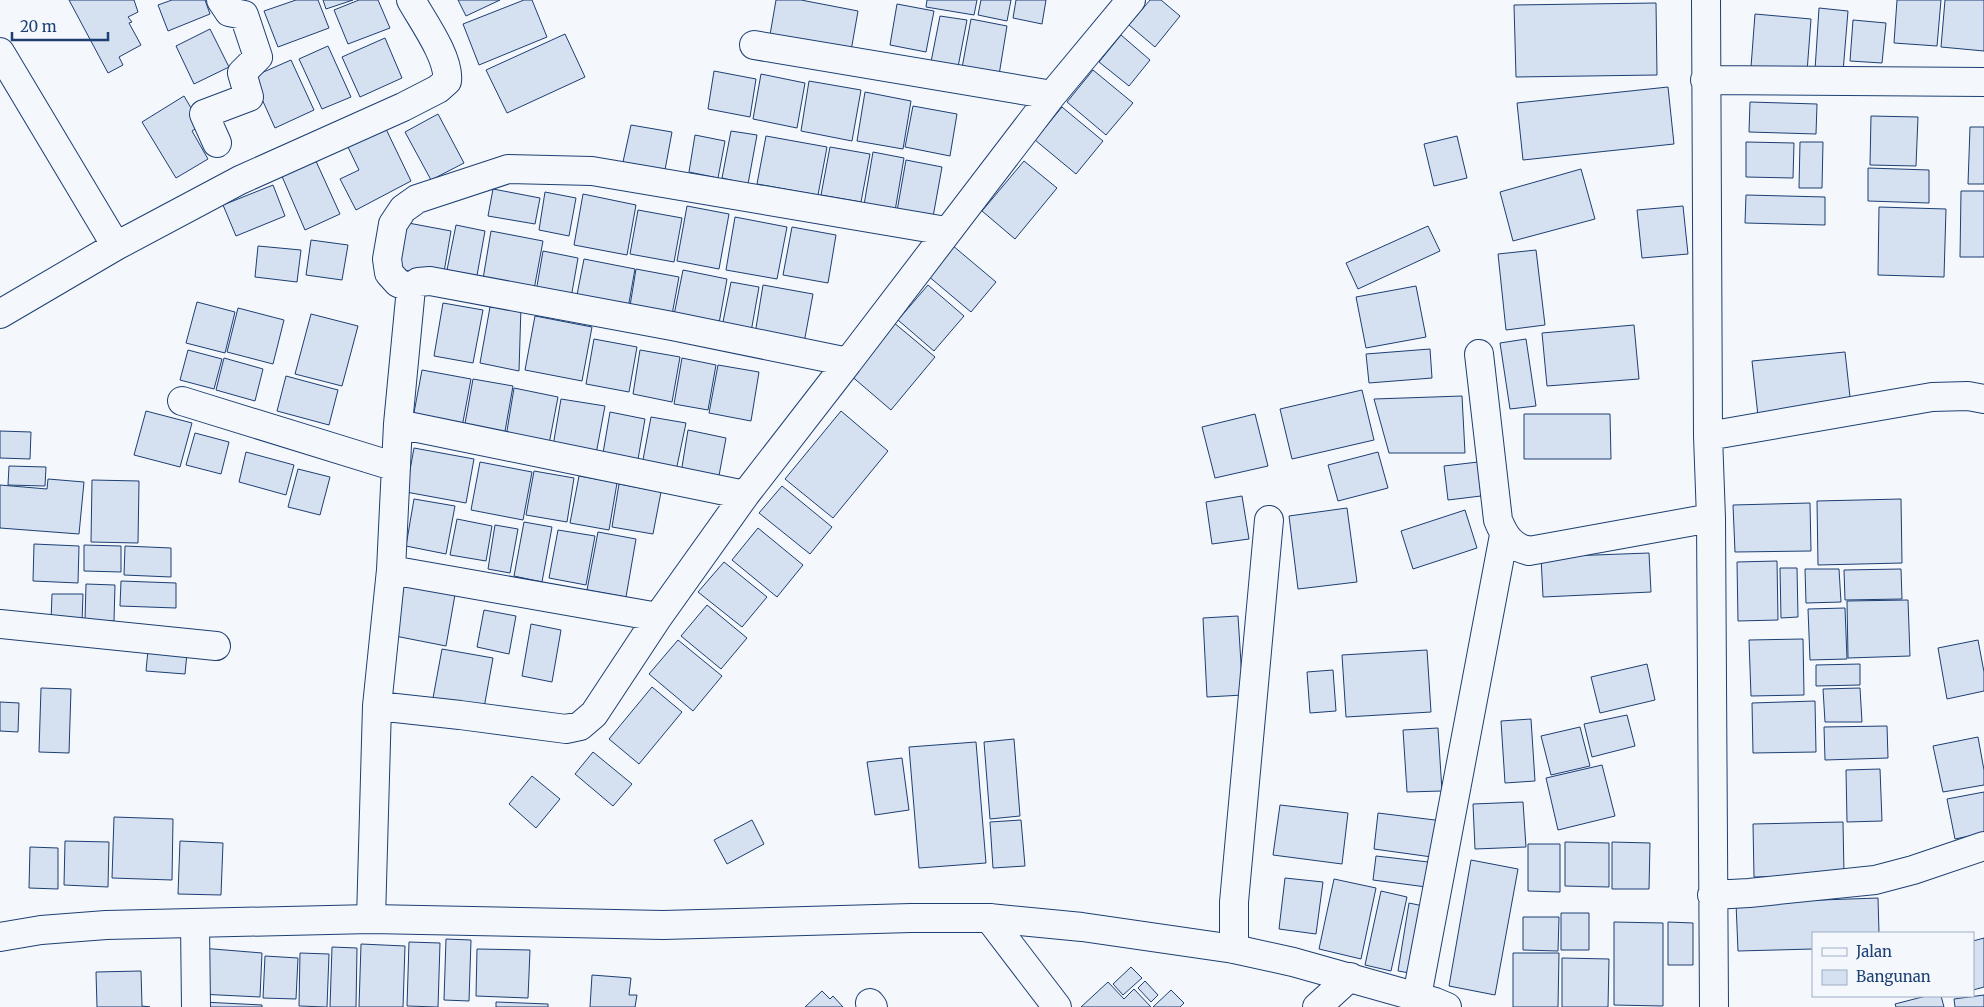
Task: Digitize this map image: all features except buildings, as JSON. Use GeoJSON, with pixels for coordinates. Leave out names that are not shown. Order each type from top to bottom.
{"type":"FeatureCollection","features":[{"type":"Feature","properties":{"kind":"street"},"geometry":{"type":"LineString","coordinates":[[217,143],[204,114],[249,97],[242,73],[258,57],[244,15],[229,12],[221,0]]}},
{"type":"Feature","properties":{"kind":"street"},"geometry":{"type":"LineString","coordinates":[[0,314],[116,246],[240,180],[403,107],[438,89],[447,81],[448,73],[445,62],[411,0]]}},
{"type":"Feature","properties":{"kind":"street"},"geometry":{"type":"LineString","coordinates":[[378,706],[460,714],[566,729],[580,726],[594,714],[658,618],[745,496],[946,231],[1052,95],[1131,0]]}},
{"type":"Feature","properties":{"kind":"street"},"geometry":{"type":"LineString","coordinates":[[1706,0],[1714,1007]]}},
{"type":"Feature","properties":{"kind":"street"},"geometry":{"type":"LineString","coordinates":[[754,45],[1052,95]]}},
{"type":"Feature","properties":{"kind":"street"},"geometry":{"type":"LineString","coordinates":[[0,52],[116,246]]}},
{"type":"Feature","properties":{"kind":"street"},"geometry":{"type":"LineString","coordinates":[[1706,80],[1984,82]]}},
{"type":"Feature","properties":{"kind":"street"},"geometry":{"type":"LineString","coordinates":[[411,288],[398,283],[389,273],[387,259],[393,224],[403,209],[417,199],[508,169],[592,170],[946,231]]}},
{"type":"Feature","properties":{"kind":"street"},"geometry":{"type":"LineString","coordinates":[[372,919],[378,706],[391,570],[398,424],[411,288],[418,282],[430,281],[672,326],[848,362]]}},
{"type":"Feature","properties":{"kind":"street"},"geometry":{"type":"LineString","coordinates":[[1478,354],[1498,520],[1504,534],[1515,546],[1529,550],[1711,518]]}},
{"type":"Feature","properties":{"kind":"street"},"geometry":{"type":"LineString","coordinates":[[1708,436],[1932,397],[1968,396],[1984,399]]}},
{"type":"Feature","properties":{"kind":"street"},"geometry":{"type":"LineString","coordinates":[[182,401],[396,467]]}},
{"type":"Feature","properties":{"kind":"street"},"geometry":{"type":"LineString","coordinates":[[398,424],[745,496]]}},
{"type":"Feature","properties":{"kind":"street"},"geometry":{"type":"LineString","coordinates":[[1234,950],[1234,902],[1269,520]]}},
{"type":"Feature","properties":{"kind":"street"},"geometry":{"type":"LineString","coordinates":[[1417,996],[1504,534]]}},
{"type":"Feature","properties":{"kind":"street"},"geometry":{"type":"LineString","coordinates":[[391,570],[658,618]]}},
{"type":"Feature","properties":{"kind":"street"},"geometry":{"type":"LineString","coordinates":[[0,624],[216,646]]}},
{"type":"Feature","properties":{"kind":"street"},"geometry":{"type":"LineString","coordinates":[[1712,896],[1748,894],[1875,880],[1913,870],[1984,846]]}},
{"type":"Feature","properties":{"kind":"street"},"geometry":{"type":"LineString","coordinates":[[0,937],[41,930],[106,925],[372,919],[663,925],[911,918],[989,918],[1082,928],[1234,950],[1293,962],[1350,977],[1417,996],[1447,1007]]}},
{"type":"Feature","properties":{"kind":"street"},"geometry":{"type":"LineString","coordinates":[[989,918],[1057,1007]]}},
{"type":"Feature","properties":{"kind":"street"},"geometry":{"type":"LineString","coordinates":[[194,924],[196,1007]]}},
{"type":"Feature","properties":{"kind":"street"},"geometry":{"type":"LineString","coordinates":[[1317,1007],[1350,977]]}}]}
